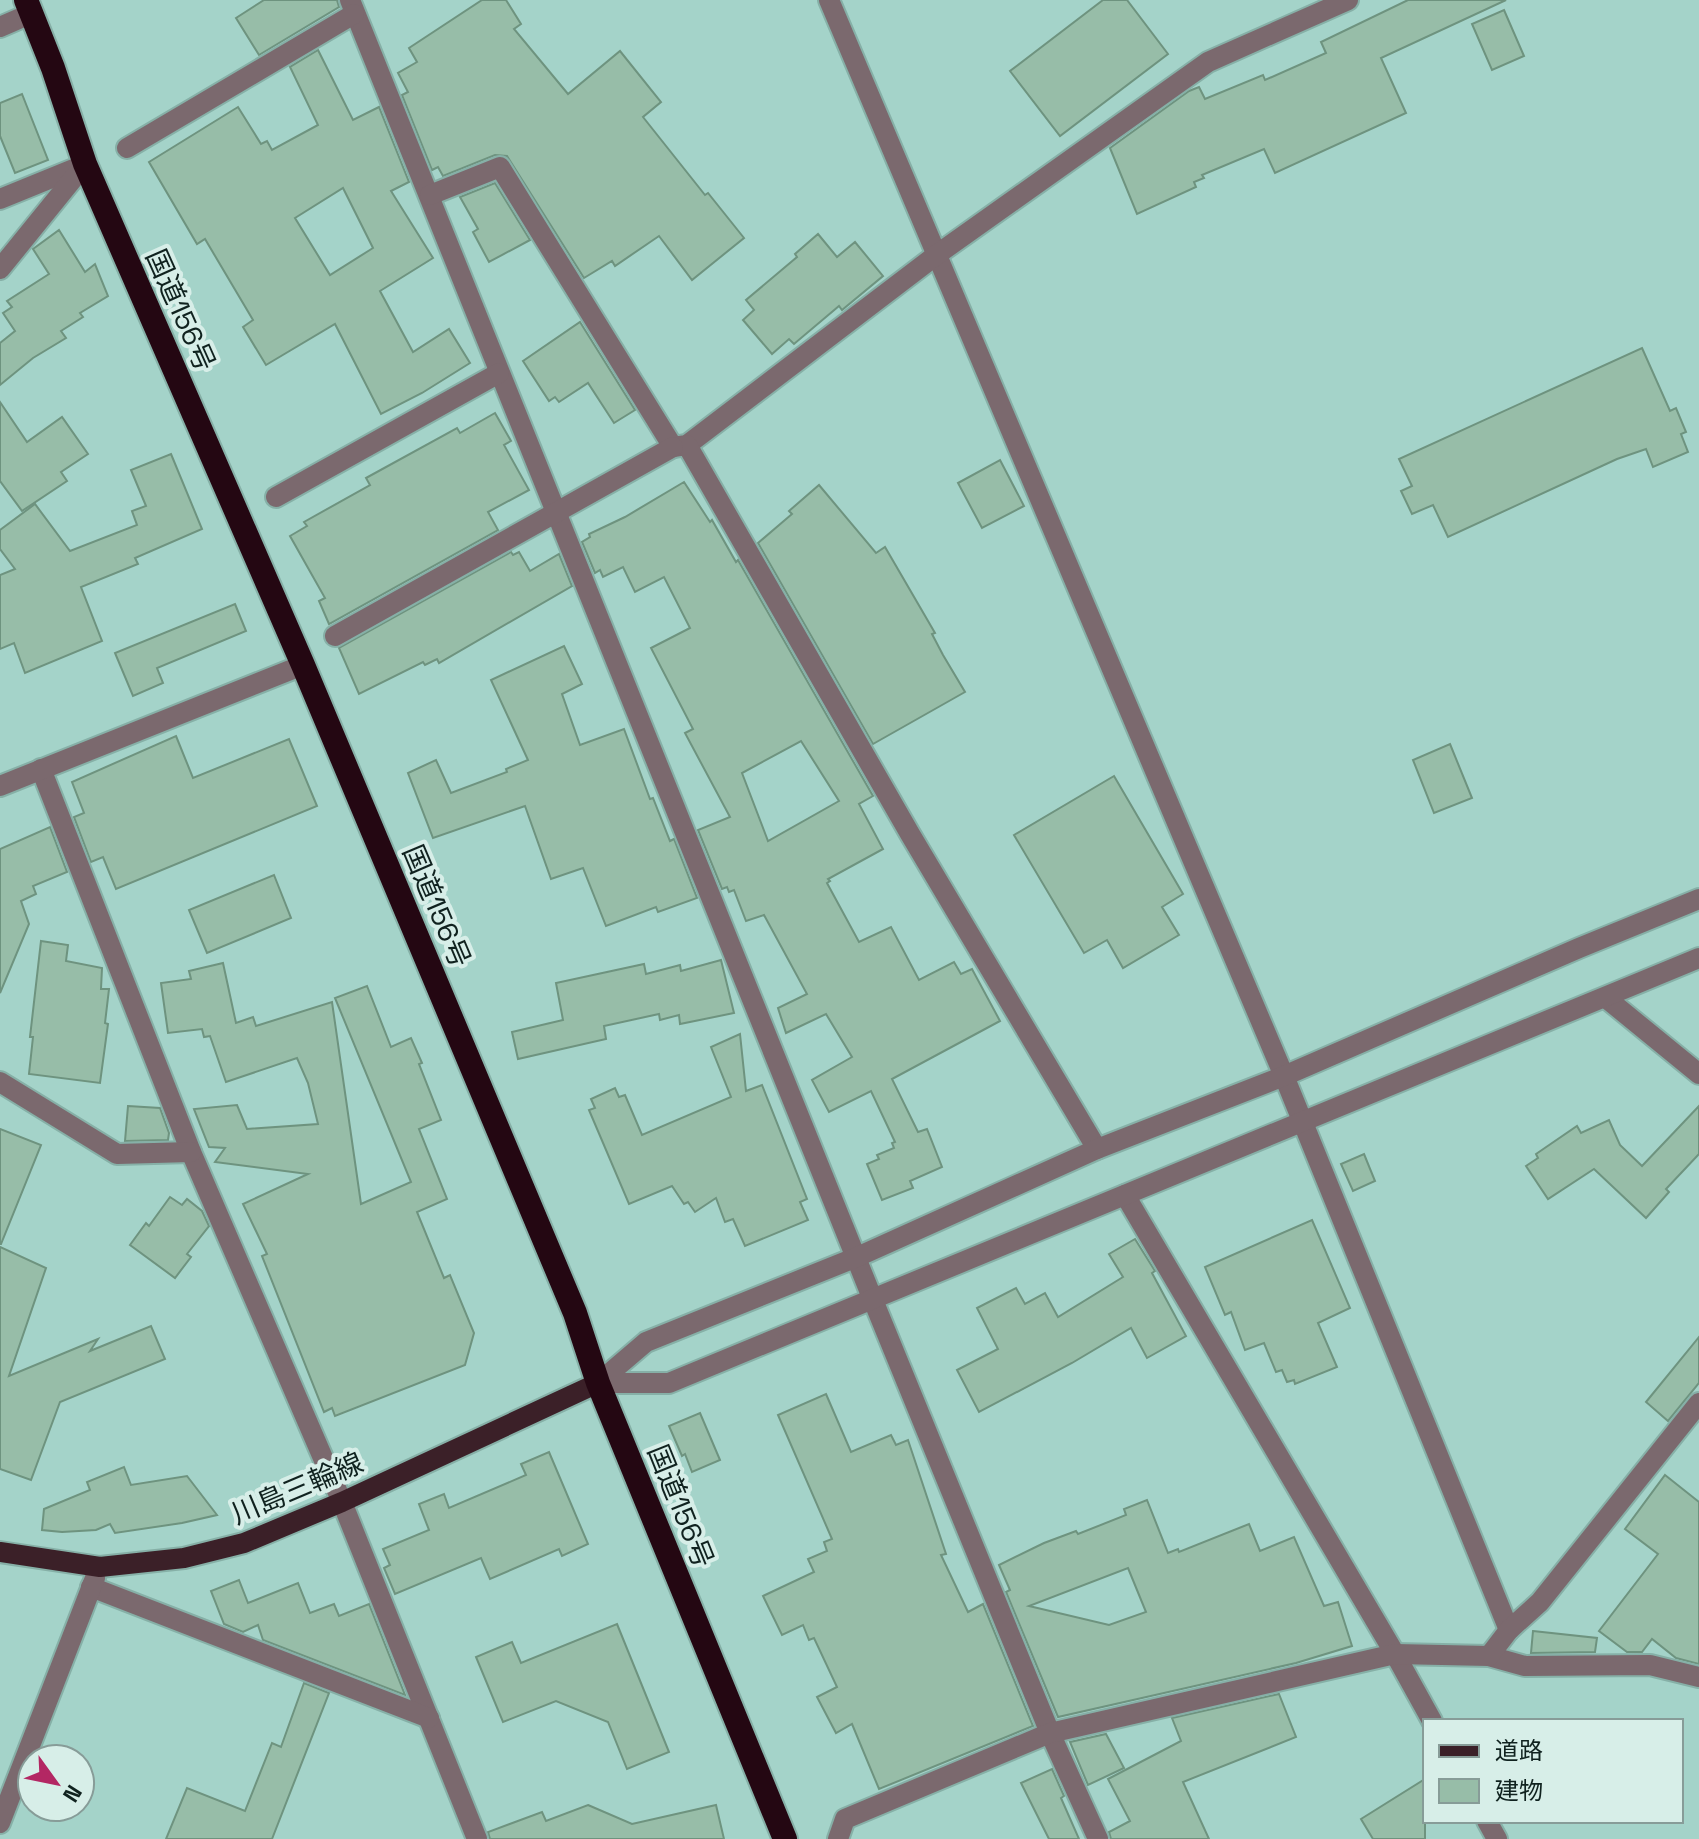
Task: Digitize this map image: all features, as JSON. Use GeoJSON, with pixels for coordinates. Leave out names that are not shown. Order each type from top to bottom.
{"type":"FeatureCollection","features":[{"type":"Feature","properties":{"kind":"highway","name":"国道156号"},"geometry":{"type":"LineString","coordinates":[[28,7],[53,68],[85,164],[303,665],[569,1298],[598,1383],[785,1839]]}},
{"type":"Feature","properties":{"kind":"main road","name":"川島三輪線"},"geometry":{"type":"LineString","coordinates":[[0,1552],[100,1567],[184,1558],[244,1543],[342,1502],[598,1383]]}},
{"type":"Feature","properties":{"kind":"street"},"geometry":{"type":"LineString","coordinates":[[829,0],[1284,1076],[1509,1630]]}},
{"type":"Feature","properties":{"kind":"street"},"geometry":{"type":"LineString","coordinates":[[335,636],[680,446],[935,256],[1208,62],[1348,0]]}},
{"type":"Feature","properties":{"kind":"street"},"geometry":{"type":"LineString","coordinates":[[0,27],[28,7]]}},
{"type":"Feature","properties":{"kind":"street"},"geometry":{"type":"LineString","coordinates":[[127,148],[352,7],[873,1300],[1050,1733],[1098,1839]]}},
{"type":"Feature","properties":{"kind":"street"},"geometry":{"type":"LineString","coordinates":[[0,199],[85,164]]}},
{"type":"Feature","properties":{"kind":"street"},"geometry":{"type":"LineString","coordinates":[[0,269],[85,164]]}},
{"type":"Feature","properties":{"kind":"street"},"geometry":{"type":"LineString","coordinates":[[430,195],[500,167],[680,446],[1097,1149]]}},
{"type":"Feature","properties":{"kind":"street"},"geometry":{"type":"LineString","coordinates":[[276,497],[499,373]]}},
{"type":"Feature","properties":{"kind":"street"},"geometry":{"type":"LineString","coordinates":[[0,786],[303,665]]}},
{"type":"Feature","properties":{"kind":"street"},"geometry":{"type":"LineString","coordinates":[[41,769],[191,1152],[342,1502],[477,1839]]}},
{"type":"Feature","properties":{"kind":"street"},"geometry":{"type":"LineString","coordinates":[[598,1383],[646,1342],[857,1257],[1097,1149],[1284,1076],[1699,899]]}},
{"type":"Feature","properties":{"kind":"street"},"geometry":{"type":"LineString","coordinates":[[598,1383],[669,1383],[1699,958]]}},
{"type":"Feature","properties":{"kind":"street"},"geometry":{"type":"LineString","coordinates":[[1606,998],[1699,1074]]}},
{"type":"Feature","properties":{"kind":"street"},"geometry":{"type":"LineString","coordinates":[[0,1082],[117,1154],[191,1152]]}},
{"type":"Feature","properties":{"kind":"street"},"geometry":{"type":"LineString","coordinates":[[1125,1195],[1431,1719]]}},
{"type":"Feature","properties":{"kind":"street"},"geometry":{"type":"LineString","coordinates":[[1489,1656],[1509,1630],[1540,1602],[1699,1403]]}},
{"type":"Feature","properties":{"kind":"street"},"geometry":{"type":"LineString","coordinates":[[0,1823],[100,1567]]}},
{"type":"Feature","properties":{"kind":"street"},"geometry":{"type":"LineString","coordinates":[[91,1587],[429,1718]]}},
{"type":"Feature","properties":{"kind":"street"},"geometry":{"type":"LineString","coordinates":[[838,1839],[845,1819],[1050,1733],[1395,1654],[1489,1656],[1525,1666],[1650,1665],[1699,1677]]}},
{"type":"Feature","properties":{"kind":"building"},"geometry":{"type":"Polygon","coordinates":[[[264,0],[337,0],[339,7],[259,55],[236,18],[264,0]]]}},
{"type":"Feature","properties":{"kind":"building"},"geometry":{"type":"Polygon","coordinates":[[[482,0],[506,0],[521,24],[514,29],[568,94],[620,51],[661,102],[643,117],[744,238],[692,280],[659,236],[615,266],[612,261],[584,278],[507,156],[495,155],[443,176],[438,167],[432,170],[402,95],[408,92],[398,73],[417,62],[409,48],[482,0]]]}},
{"type":"Feature","properties":{"kind":"building"},"geometry":{"type":"Polygon","coordinates":[[[1103,0],[1127,0],[1168,54],[1060,136],[1010,71],[1103,0]]]}},
{"type":"Feature","properties":{"kind":"building"},"geometry":{"type":"Polygon","coordinates":[[[1408,0],[1506,0],[1381,58],[1406,113],[1275,173],[1264,149],[1202,175],[1204,178],[1194,182],[1196,187],[1137,214],[1110,148],[1189,91],[1199,87],[1205,99],[1263,75],[1265,80],[1326,53],[1321,42],[1408,0]]]}},
{"type":"Feature","properties":{"kind":"building"},"geometry":{"type":"Polygon","coordinates":[[[1504,10],[1524,56],[1492,70],[1472,24],[1504,10]]]}},
{"type":"Feature","properties":{"kind":"building"},"geometry":{"type":"Polygon","coordinates":[[[318,50],[353,120],[379,107],[409,182],[391,191],[433,258],[380,291],[413,352],[449,329],[470,363],[381,414],[335,324],[266,365],[243,327],[253,320],[205,239],[197,244],[149,162],[238,107],[261,144],[267,141],[272,150],[318,125],[290,67],[318,50]],[[343,188],[295,218],[330,275],[373,248],[343,188]]]}},
{"type":"Feature","properties":{"kind":"building"},"geometry":{"type":"Polygon","coordinates":[[[22,94],[48,160],[15,173],[0,136],[0,103],[22,94]]]}},
{"type":"Feature","properties":{"kind":"building"},"geometry":{"type":"Polygon","coordinates":[[[495,183],[530,240],[489,262],[473,232],[478,229],[460,197],[495,183]]]}},
{"type":"Feature","properties":{"kind":"building"},"geometry":{"type":"Polygon","coordinates":[[[59,230],[85,272],[95,264],[108,296],[80,313],[83,317],[61,331],[66,338],[33,358],[0,385],[0,343],[15,331],[3,313],[12,307],[7,301],[49,274],[33,249],[59,230]]]}},
{"type":"Feature","properties":{"kind":"building"},"geometry":{"type":"Polygon","coordinates":[[[818,234],[837,257],[855,242],[883,276],[842,310],[839,306],[794,344],[789,339],[772,354],[743,320],[754,310],[746,300],[797,257],[795,254],[818,234]]]}},
{"type":"Feature","properties":{"kind":"building"},"geometry":{"type":"Polygon","coordinates":[[[580,322],[635,410],[614,423],[588,383],[559,402],[555,397],[549,401],[523,361],[580,322]]]}},
{"type":"Feature","properties":{"kind":"building"},"geometry":{"type":"Polygon","coordinates":[[[1642,348],[1670,411],[1676,408],[1686,432],[1681,434],[1688,452],[1653,467],[1646,449],[1617,459],[1448,537],[1433,505],[1412,514],[1401,491],[1412,486],[1399,459],[1642,348]]]}},
{"type":"Feature","properties":{"kind":"building"},"geometry":{"type":"Polygon","coordinates":[[[0,402],[27,442],[62,417],[88,454],[61,472],[67,481],[22,511],[0,481],[0,402]]]}},
{"type":"Feature","properties":{"kind":"building"},"geometry":{"type":"Polygon","coordinates":[[[495,413],[511,441],[504,445],[529,490],[488,512],[498,530],[329,624],[319,601],[325,598],[290,536],[307,526],[304,522],[370,485],[366,478],[457,428],[460,433],[495,413]]]}},
{"type":"Feature","properties":{"kind":"building"},"geometry":{"type":"Polygon","coordinates":[[[171,454],[202,529],[135,558],[138,564],[81,587],[102,641],[25,673],[14,643],[0,649],[0,575],[15,569],[0,549],[0,530],[35,504],[70,551],[137,525],[132,511],[146,506],[131,470],[171,454]]]}},
{"type":"Feature","properties":{"kind":"building"},"geometry":{"type":"Polygon","coordinates":[[[1000,460],[1024,506],[982,528],[958,483],[1000,460]]]}},
{"type":"Feature","properties":{"kind":"building"},"geometry":{"type":"Polygon","coordinates":[[[684,482],[710,522],[712,520],[736,562],[738,560],[873,796],[859,804],[883,849],[828,879],[830,881],[827,883],[859,942],[891,927],[919,980],[954,962],[961,974],[972,969],[1000,1021],[892,1079],[918,1132],[927,1129],[942,1167],[910,1181],[913,1188],[882,1200],[867,1164],[879,1159],[877,1155],[894,1148],[892,1143],[895,1142],[871,1091],[829,1112],[812,1080],[852,1057],[826,1014],[786,1033],[778,1008],[807,994],[764,915],[746,921],[734,890],[729,892],[727,887],[722,889],[698,830],[730,817],[685,733],[693,729],[651,648],[690,628],[664,577],[635,592],[623,567],[603,577],[600,570],[595,573],[582,542],[590,537],[589,534],[684,482]],[[801,741],[742,773],[768,841],[839,801],[801,741]]]}},
{"type":"Feature","properties":{"kind":"building"},"geometry":{"type":"Polygon","coordinates":[[[819,485],[876,553],[885,547],[965,692],[873,744],[758,543],[792,514],[789,511],[819,485]]]}},
{"type":"Feature","properties":{"kind":"building"},"geometry":{"type":"Polygon","coordinates":[[[511,552],[513,555],[519,552],[530,571],[559,554],[572,586],[439,663],[437,659],[425,665],[423,662],[359,694],[339,648],[511,552]]]}},
{"type":"Feature","properties":{"kind":"building"},"geometry":{"type":"Polygon","coordinates":[[[235,604],[246,631],[157,668],[163,683],[133,696],[115,653],[235,604]]]}},
{"type":"Feature","properties":{"kind":"building"},"geometry":{"type":"Polygon","coordinates":[[[564,646],[582,684],[562,694],[580,745],[624,729],[650,799],[653,798],[670,841],[674,839],[697,898],[658,912],[656,907],[606,926],[583,868],[551,879],[525,806],[433,838],[408,773],[436,760],[451,793],[507,772],[506,769],[528,760],[491,680],[564,646]]]}},
{"type":"Feature","properties":{"kind":"building"},"geometry":{"type":"Polygon","coordinates":[[[176,736],[193,778],[289,739],[317,806],[116,889],[103,857],[91,862],[74,817],[84,813],[72,782],[176,736]]]}},
{"type":"Feature","properties":{"kind":"building"},"geometry":{"type":"Polygon","coordinates":[[[1450,744],[1472,798],[1434,813],[1413,760],[1450,744]]]}},
{"type":"Feature","properties":{"kind":"building"},"geometry":{"type":"Polygon","coordinates":[[[1114,776],[1183,894],[1162,907],[1179,935],[1123,968],[1107,940],[1084,953],[1014,835],[1114,776]]]}},
{"type":"Feature","properties":{"kind":"building"},"geometry":{"type":"Polygon","coordinates":[[[50,827],[67,872],[33,886],[36,894],[21,901],[29,924],[0,993],[0,849],[50,827]]]}},
{"type":"Feature","properties":{"kind":"building"},"geometry":{"type":"Polygon","coordinates":[[[274,875],[291,918],[207,953],[189,910],[274,875]]]}},
{"type":"Feature","properties":{"kind":"building"},"geometry":{"type":"Polygon","coordinates":[[[41,941],[68,945],[66,961],[102,968],[101,989],[109,989],[100,1083],[29,1074],[41,941]]]}},
{"type":"Feature","properties":{"kind":"building"},"geometry":{"type":"Polygon","coordinates":[[[721,960],[734,1013],[680,1024],[679,1015],[660,1020],[659,1014],[604,1026],[606,1039],[518,1059],[512,1032],[563,1020],[556,983],[644,964],[646,974],[680,965],[681,971],[721,960]]]}},
{"type":"Feature","properties":{"kind":"building"},"geometry":{"type":"Polygon","coordinates":[[[223,963],[236,1023],[253,1017],[256,1026],[332,1002],[361,1204],[411,1182],[335,998],[367,986],[391,1047],[411,1038],[441,1120],[419,1129],[447,1199],[417,1212],[444,1278],[450,1275],[474,1333],[465,1365],[335,1416],[332,1408],[324,1412],[262,1256],[267,1254],[243,1204],[308,1174],[215,1162],[225,1148],[209,1147],[194,1109],[237,1105],[247,1129],[318,1124],[308,1083],[297,1058],[226,1082],[210,1036],[204,1037],[202,1029],[168,1033],[161,983],[191,979],[189,971],[223,963]]]}},
{"type":"Feature","properties":{"kind":"building"},"geometry":{"type":"Polygon","coordinates":[[[740,1034],[746,1091],[762,1085],[807,1199],[800,1202],[808,1220],[745,1246],[733,1219],[725,1222],[716,1198],[695,1212],[688,1202],[684,1204],[672,1186],[629,1204],[589,1110],[595,1108],[591,1099],[615,1088],[619,1097],[625,1095],[642,1135],[731,1097],[711,1047],[740,1034]]]}},
{"type":"Feature","properties":{"kind":"building"},"geometry":{"type":"Polygon","coordinates":[[[128,1106],[160,1108],[169,1133],[168,1140],[125,1141],[128,1106]]]}},
{"type":"Feature","properties":{"kind":"building"},"geometry":{"type":"Polygon","coordinates":[[[1699,1106],[1699,1154],[1666,1189],[1669,1192],[1646,1218],[1594,1169],[1548,1199],[1526,1166],[1538,1158],[1536,1154],[1577,1126],[1581,1133],[1609,1120],[1620,1145],[1642,1166],[1699,1106]]]}},
{"type":"Feature","properties":{"kind":"building"},"geometry":{"type":"Polygon","coordinates":[[[0,1129],[41,1145],[1,1244],[0,1244],[0,1129]]]}},
{"type":"Feature","properties":{"kind":"building"},"geometry":{"type":"Polygon","coordinates":[[[1364,1154],[1375,1181],[1353,1191],[1341,1164],[1364,1154]]]}},
{"type":"Feature","properties":{"kind":"building"},"geometry":{"type":"Polygon","coordinates":[[[170,1197],[182,1205],[187,1199],[202,1211],[209,1226],[187,1254],[191,1257],[175,1278],[130,1245],[146,1223],[149,1226],[170,1197]]]}},
{"type":"Feature","properties":{"kind":"building"},"geometry":{"type":"Polygon","coordinates":[[[1312,1220],[1350,1308],[1318,1323],[1337,1367],[1295,1384],[1294,1380],[1287,1382],[1282,1370],[1276,1372],[1264,1343],[1245,1350],[1231,1312],[1225,1315],[1205,1267],[1312,1220]]]}},
{"type":"Feature","properties":{"kind":"building"},"geometry":{"type":"Polygon","coordinates":[[[1135,1239],[1155,1271],[1152,1273],[1186,1336],[1147,1358],[1131,1328],[979,1412],[957,1370],[998,1349],[977,1308],[1016,1288],[1025,1304],[1045,1293],[1058,1317],[1123,1277],[1109,1254],[1135,1239]]]}},
{"type":"Feature","properties":{"kind":"building"},"geometry":{"type":"Polygon","coordinates":[[[0,1247],[46,1268],[9,1376],[98,1339],[90,1351],[151,1326],[165,1359],[60,1402],[31,1480],[0,1469],[0,1247]]]}},
{"type":"Feature","properties":{"kind":"building"},"geometry":{"type":"Polygon","coordinates":[[[1699,1337],[1699,1383],[1668,1421],[1646,1402],[1699,1337]]]}},
{"type":"Feature","properties":{"kind":"building"},"geometry":{"type":"Polygon","coordinates":[[[826,1394],[851,1452],[891,1435],[896,1445],[908,1440],[946,1554],[941,1555],[968,1612],[983,1604],[1033,1726],[879,1789],[852,1724],[836,1733],[817,1697],[837,1687],[814,1638],[809,1640],[803,1625],[782,1635],[763,1596],[814,1572],[808,1559],[827,1551],[824,1542],[832,1539],[778,1415],[826,1394]]]}},
{"type":"Feature","properties":{"kind":"building"},"geometry":{"type":"Polygon","coordinates":[[[700,1413],[720,1460],[692,1472],[669,1426],[700,1413]]]}},
{"type":"Feature","properties":{"kind":"building"},"geometry":{"type":"Polygon","coordinates":[[[549,1452],[588,1544],[562,1556],[559,1549],[490,1579],[481,1558],[395,1594],[384,1568],[390,1565],[383,1549],[429,1530],[419,1504],[444,1494],[449,1508],[526,1475],[521,1464],[549,1452]]]}},
{"type":"Feature","properties":{"kind":"building"},"geometry":{"type":"Polygon","coordinates":[[[124,1467],[131,1485],[187,1476],[217,1515],[115,1533],[110,1524],[96,1530],[42,1530],[44,1509],[90,1490],[87,1482],[124,1467]]]}},
{"type":"Feature","properties":{"kind":"building"},"geometry":{"type":"Polygon","coordinates":[[[1665,1475],[1699,1502],[1699,1664],[1676,1658],[1652,1639],[1642,1652],[1627,1652],[1599,1631],[1658,1554],[1625,1529],[1665,1475]]]}},
{"type":"Feature","properties":{"kind":"building"},"geometry":{"type":"Polygon","coordinates":[[[1147,1500],[1168,1553],[1178,1549],[1179,1552],[1249,1524],[1260,1551],[1294,1537],[1324,1606],[1338,1602],[1352,1646],[1296,1663],[1058,1717],[1006,1592],[1010,1590],[999,1565],[1044,1543],[1076,1531],[1078,1534],[1126,1515],[1124,1509],[1147,1500]],[[1128,1568],[1029,1606],[1109,1625],[1146,1612],[1128,1568]]]}},
{"type":"Feature","properties":{"kind":"building"},"geometry":{"type":"Polygon","coordinates":[[[239,1580],[248,1603],[298,1583],[310,1613],[334,1604],[339,1616],[369,1604],[405,1695],[263,1640],[258,1625],[243,1632],[224,1624],[211,1591],[239,1580]]]}},
{"type":"Feature","properties":{"kind":"building"},"geometry":{"type":"Polygon","coordinates":[[[617,1624],[669,1752],[627,1769],[608,1722],[556,1701],[503,1722],[476,1657],[512,1642],[521,1663],[617,1624]]]}},
{"type":"Feature","properties":{"kind":"building"},"geometry":{"type":"Polygon","coordinates":[[[1533,1631],[1597,1638],[1595,1652],[1531,1653],[1533,1631]]]}},
{"type":"Feature","properties":{"kind":"building"},"geometry":{"type":"Polygon","coordinates":[[[304,1683],[329,1693],[272,1839],[166,1839],[187,1788],[245,1811],[272,1743],[281,1747],[304,1683]]]}},
{"type":"Feature","properties":{"kind":"building"},"geometry":{"type":"Polygon","coordinates":[[[1279,1694],[1296,1737],[1183,1782],[1209,1839],[1111,1839],[1109,1832],[1130,1821],[1108,1779],[1181,1741],[1172,1718],[1279,1694]]]}},
{"type":"Feature","properties":{"kind":"building"},"geometry":{"type":"Polygon","coordinates":[[[1106,1734],[1124,1768],[1088,1785],[1070,1742],[1106,1734]]]}},
{"type":"Feature","properties":{"kind":"building"},"geometry":{"type":"Polygon","coordinates":[[[1052,1769],[1079,1839],[1049,1839],[1021,1783],[1052,1769]]]}},
{"type":"Feature","properties":{"kind":"building"},"geometry":{"type":"Polygon","coordinates":[[[1423,1780],[1425,1839],[1373,1839],[1361,1819],[1423,1780]]]}},
{"type":"Feature","properties":{"kind":"building"},"geometry":{"type":"Polygon","coordinates":[[[588,1805],[632,1824],[716,1805],[724,1839],[490,1839],[488,1832],[542,1812],[546,1821],[588,1805]]]}}]}
